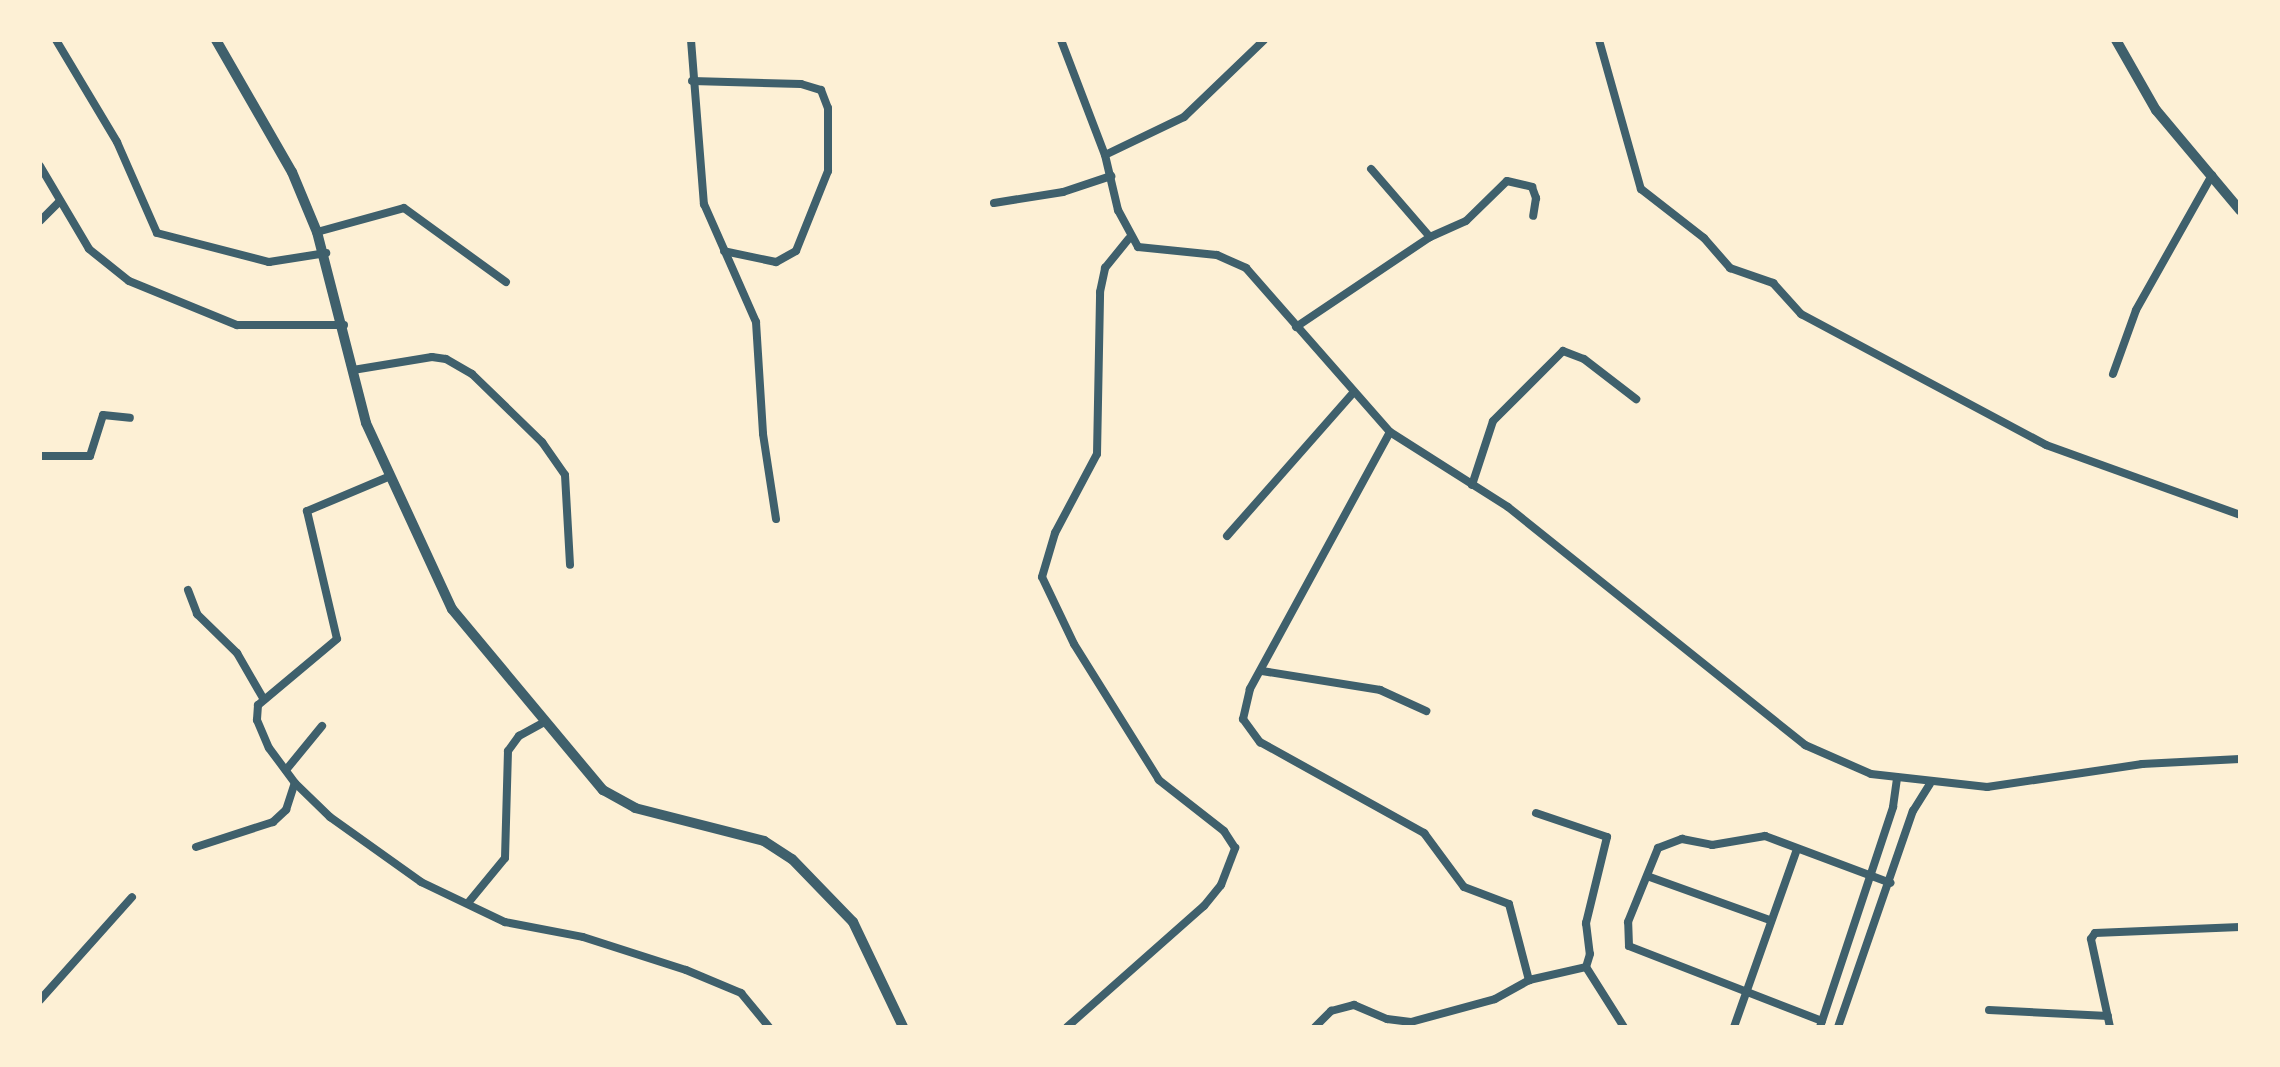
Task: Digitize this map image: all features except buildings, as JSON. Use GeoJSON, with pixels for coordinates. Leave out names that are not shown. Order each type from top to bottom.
{"type":"FeatureCollection","features":[{"type":"Feature","properties":{"kind":"street"},"geometry":{"type":"LineString","coordinates":[[56,40],[117,142],[157,233],[269,262],[326,253]]}},
{"type":"Feature","properties":{"kind":"street"},"geometry":{"type":"LineString","coordinates":[[216,40],[292,172],[326,253],[366,423],[442,594],[542,723],[589,777],[616,799],[764,841],[792,859],[853,922],[903,1027]]}},
{"type":"Feature","properties":{"kind":"street"},"geometry":{"type":"LineString","coordinates":[[691,40],[704,204],[756,322],[763,434],[776,519]]}},
{"type":"Feature","properties":{"kind":"street"},"geometry":{"type":"LineString","coordinates":[[1061,40],[1105,155],[1129,238],[1147,250],[1196,251],[1246,268],[1390,432],[1508,507],[1805,745],[1848,766],[1897,778],[1930,784],[1987,787],[2142,764],[2240,759]]}},
{"type":"Feature","properties":{"kind":"street"},"geometry":{"type":"LineString","coordinates":[[1105,155],[1184,117],[1264,40]]}},
{"type":"Feature","properties":{"kind":"street"},"geometry":{"type":"LineString","coordinates":[[1599,40],[1641,189],[1695,230],[1730,268],[1773,283],[1792,307],[1823,327],[2046,445],[2240,515]]}},
{"type":"Feature","properties":{"kind":"street"},"geometry":{"type":"LineString","coordinates":[[2116,40],[2156,110],[2240,210]]}},
{"type":"Feature","properties":{"kind":"street"},"geometry":{"type":"LineString","coordinates":[[692,81],[801,84],[821,90],[828,108],[828,171],[796,251],[776,262],[724,251]]}},
{"type":"Feature","properties":{"kind":"street"},"geometry":{"type":"LineString","coordinates":[[40,166],[59,202],[106,266],[197,312],[237,325],[344,325]]}},
{"type":"Feature","properties":{"kind":"street"},"geometry":{"type":"LineString","coordinates":[[1371,169],[1430,237]]}},
{"type":"Feature","properties":{"kind":"street"},"geometry":{"type":"LineString","coordinates":[[2113,374],[2136,310],[2212,175]]}},
{"type":"Feature","properties":{"kind":"street"},"geometry":{"type":"LineString","coordinates":[[994,203],[1063,192],[1111,176]]}},
{"type":"Feature","properties":{"kind":"street"},"geometry":{"type":"LineString","coordinates":[[1296,327],[1430,237],[1466,221],[1507,181],[1532,187],[1536,198],[1533,216]]}},
{"type":"Feature","properties":{"kind":"street"},"geometry":{"type":"LineString","coordinates":[[40,221],[59,202]]}},
{"type":"Feature","properties":{"kind":"street"},"geometry":{"type":"LineString","coordinates":[[317,232],[404,208],[506,282]]}},
{"type":"Feature","properties":{"kind":"street"},"geometry":{"type":"LineString","coordinates":[[1067,1027],[1204,906],[1221,885],[1235,848],[1224,831],[1159,780],[1081,656],[1042,577],[1055,533],[1097,454],[1100,292],[1105,268],[1129,238]]}},
{"type":"Feature","properties":{"kind":"street"},"geometry":{"type":"LineString","coordinates":[[1472,485],[1493,421],[1563,351],[1584,359],[1636,399]]}},
{"type":"Feature","properties":{"kind":"street"},"geometry":{"type":"LineString","coordinates":[[353,370],[432,357],[446,359],[472,374],[542,442],[565,475],[570,565]]}},
{"type":"Feature","properties":{"kind":"street"},"geometry":{"type":"LineString","coordinates":[[1227,536],[1353,393]]}},
{"type":"Feature","properties":{"kind":"street"},"geometry":{"type":"LineString","coordinates":[[40,456],[92,455],[103,415],[130,418]]}},
{"type":"Feature","properties":{"kind":"street"},"geometry":{"type":"LineString","coordinates":[[1390,432],[1242,711],[1248,729],[1288,760],[1424,833],[1464,887],[1509,904],[1529,980]]}},
{"type":"Feature","properties":{"kind":"street"},"geometry":{"type":"LineString","coordinates":[[388,477],[307,511],[337,639],[263,698],[257,720],[295,783],[389,862],[468,903],[505,922],[583,937],[686,970],[741,993],[769,1027]]}},
{"type":"Feature","properties":{"kind":"street"},"geometry":{"type":"LineString","coordinates":[[188,590],[197,614],[237,653],[263,698]]}},
{"type":"Feature","properties":{"kind":"street"},"geometry":{"type":"LineString","coordinates":[[1262,671],[1380,690],[1426,711]]}},
{"type":"Feature","properties":{"kind":"street"},"geometry":{"type":"LineString","coordinates":[[468,903],[505,858],[508,751],[519,736],[542,723]]}},
{"type":"Feature","properties":{"kind":"street"},"geometry":{"type":"LineString","coordinates":[[286,770],[322,726]]}},
{"type":"Feature","properties":{"kind":"street"},"geometry":{"type":"LineString","coordinates":[[1822,1025],[1897,778]]}},
{"type":"Feature","properties":{"kind":"street"},"geometry":{"type":"LineString","coordinates":[[196,847],[273,822],[286,810],[295,783]]}},
{"type":"Feature","properties":{"kind":"street"},"geometry":{"type":"LineString","coordinates":[[1838,1027],[1891,883],[1913,811],[1930,784]]}},
{"type":"Feature","properties":{"kind":"street"},"geometry":{"type":"LineString","coordinates":[[1536,813],[1607,837],[1586,923],[1586,967],[1624,1027]]}},
{"type":"Feature","properties":{"kind":"street"},"geometry":{"type":"LineString","coordinates":[[1822,1025],[1746,991],[1629,946],[1628,922],[1647,876],[1665,841],[1712,845],[1765,836],[1891,883]]}},
{"type":"Feature","properties":{"kind":"street"},"geometry":{"type":"LineString","coordinates":[[1734,1027],[1797,849]]}},
{"type":"Feature","properties":{"kind":"street"},"geometry":{"type":"LineString","coordinates":[[1647,876],[1770,920]]}},
{"type":"Feature","properties":{"kind":"street"},"geometry":{"type":"LineString","coordinates":[[40,1000],[132,897]]}},
{"type":"Feature","properties":{"kind":"street"},"geometry":{"type":"LineString","coordinates":[[2110,1027],[2091,939],[2095,933],[2240,927]]}},
{"type":"Feature","properties":{"kind":"street"},"geometry":{"type":"LineString","coordinates":[[1315,1027],[1331,1011],[1354,1005],[1387,1019],[1411,1022],[1495,999],[1529,980],[1586,967]]}},
{"type":"Feature","properties":{"kind":"street"},"geometry":{"type":"LineString","coordinates":[[1989,1010],[2108,1016]]}},
{"type":"Feature","properties":{"kind":"street"},"geometry":{"type":"LineString","coordinates":[[1822,1025],[1833,1016],[1838,1027]]}}]}
